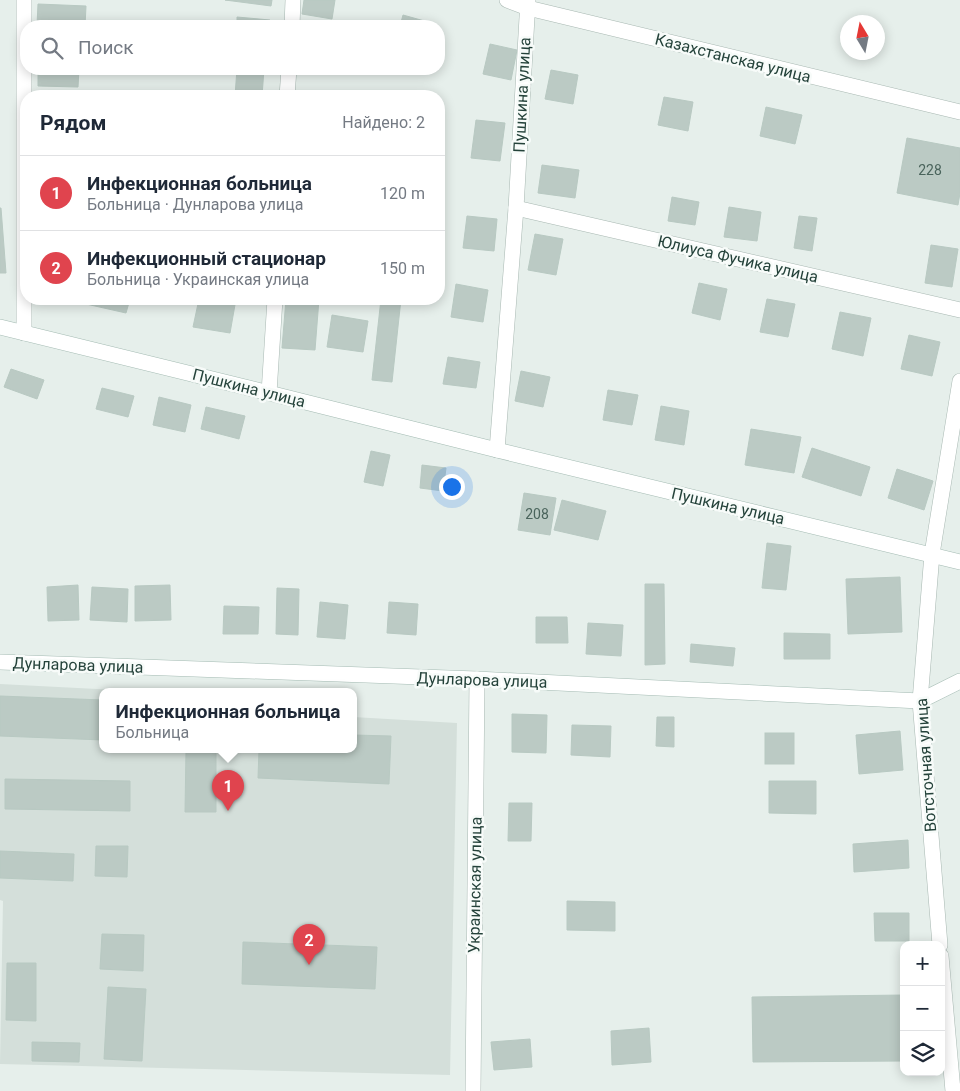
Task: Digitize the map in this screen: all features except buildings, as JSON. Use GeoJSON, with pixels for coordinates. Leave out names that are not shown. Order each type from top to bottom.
{"type":"FeatureCollection","features":[{"type":"Feature","properties":{"kind":"street"},"geometry":{"type":"LineString","coordinates":[[24,0],[24,20]]}},
{"type":"Feature","properties":{"kind":"street"},"geometry":{"type":"LineString","coordinates":[[292,20],[293,0]]}},
{"type":"Feature","properties":{"kind":"street","name":"Казахстанская улица"},"geometry":{"type":"LineString","coordinates":[[507,0],[960,112]]}},
{"type":"Feature","properties":{"kind":"street","name":"Пушкина улица"},"geometry":{"type":"LineString","coordinates":[[497,450],[516,208],[528,4]]}},
{"type":"Feature","properties":{"kind":"street"},"geometry":{"type":"LineString","coordinates":[[24,75],[24,90]]}},
{"type":"Feature","properties":{"kind":"street"},"geometry":{"type":"LineString","coordinates":[[287,90],[289,75]]}},
{"type":"Feature","properties":{"kind":"street","name":"Юлиуса Фучика улица"},"geometry":{"type":"LineString","coordinates":[[516,208],[960,310]]}},
{"type":"Feature","properties":{"kind":"street"},"geometry":{"type":"LineString","coordinates":[[24,305],[24,333]]}},
{"type":"Feature","properties":{"kind":"street"},"geometry":{"type":"LineString","coordinates":[[270,393],[275,305]]}},
{"type":"Feature","properties":{"kind":"street","name":"Пушкина улица"},"geometry":{"type":"LineString","coordinates":[[0,327],[960,562]]}},
{"type":"Feature","properties":{"kind":"street"},"geometry":{"type":"LineString","coordinates":[[932,554],[960,381]]}},
{"type":"Feature","properties":{"kind":"street","name":"Вотсточная улица"},"geometry":{"type":"LineString","coordinates":[[932,554],[920,701],[940,941]]}},
{"type":"Feature","properties":{"kind":"street","name":"Дунларова улица"},"geometry":{"type":"LineString","coordinates":[[0,662],[477,679],[920,701],[960,681]]}},
{"type":"Feature","properties":{"kind":"street","name":"Украинская улица"},"geometry":{"type":"LineString","coordinates":[[473,1091],[477,679]]}},
{"type":"Feature","properties":{"kind":"street"},"geometry":{"type":"LineString","coordinates":[[944,986],[953,1091]]}},
{"type":"Feature","properties":{"kind":"shaded area"},"geometry":{"type":"Polygon","coordinates":[[[0,684],[99,689],[99,753],[357,753],[357,717],[457,723],[450,1075],[0,1064],[3,901],[0,900],[0,684]]]}},
{"type":"Feature","properties":{"kind":"place","name":"Инфекционная больница"},"geometry":{"type":"Point","coordinates":[228,811]}},
{"type":"Feature","properties":{"kind":"place","name":"Инфекционный стационар"},"geometry":{"type":"Point","coordinates":[309,965]}}]}
